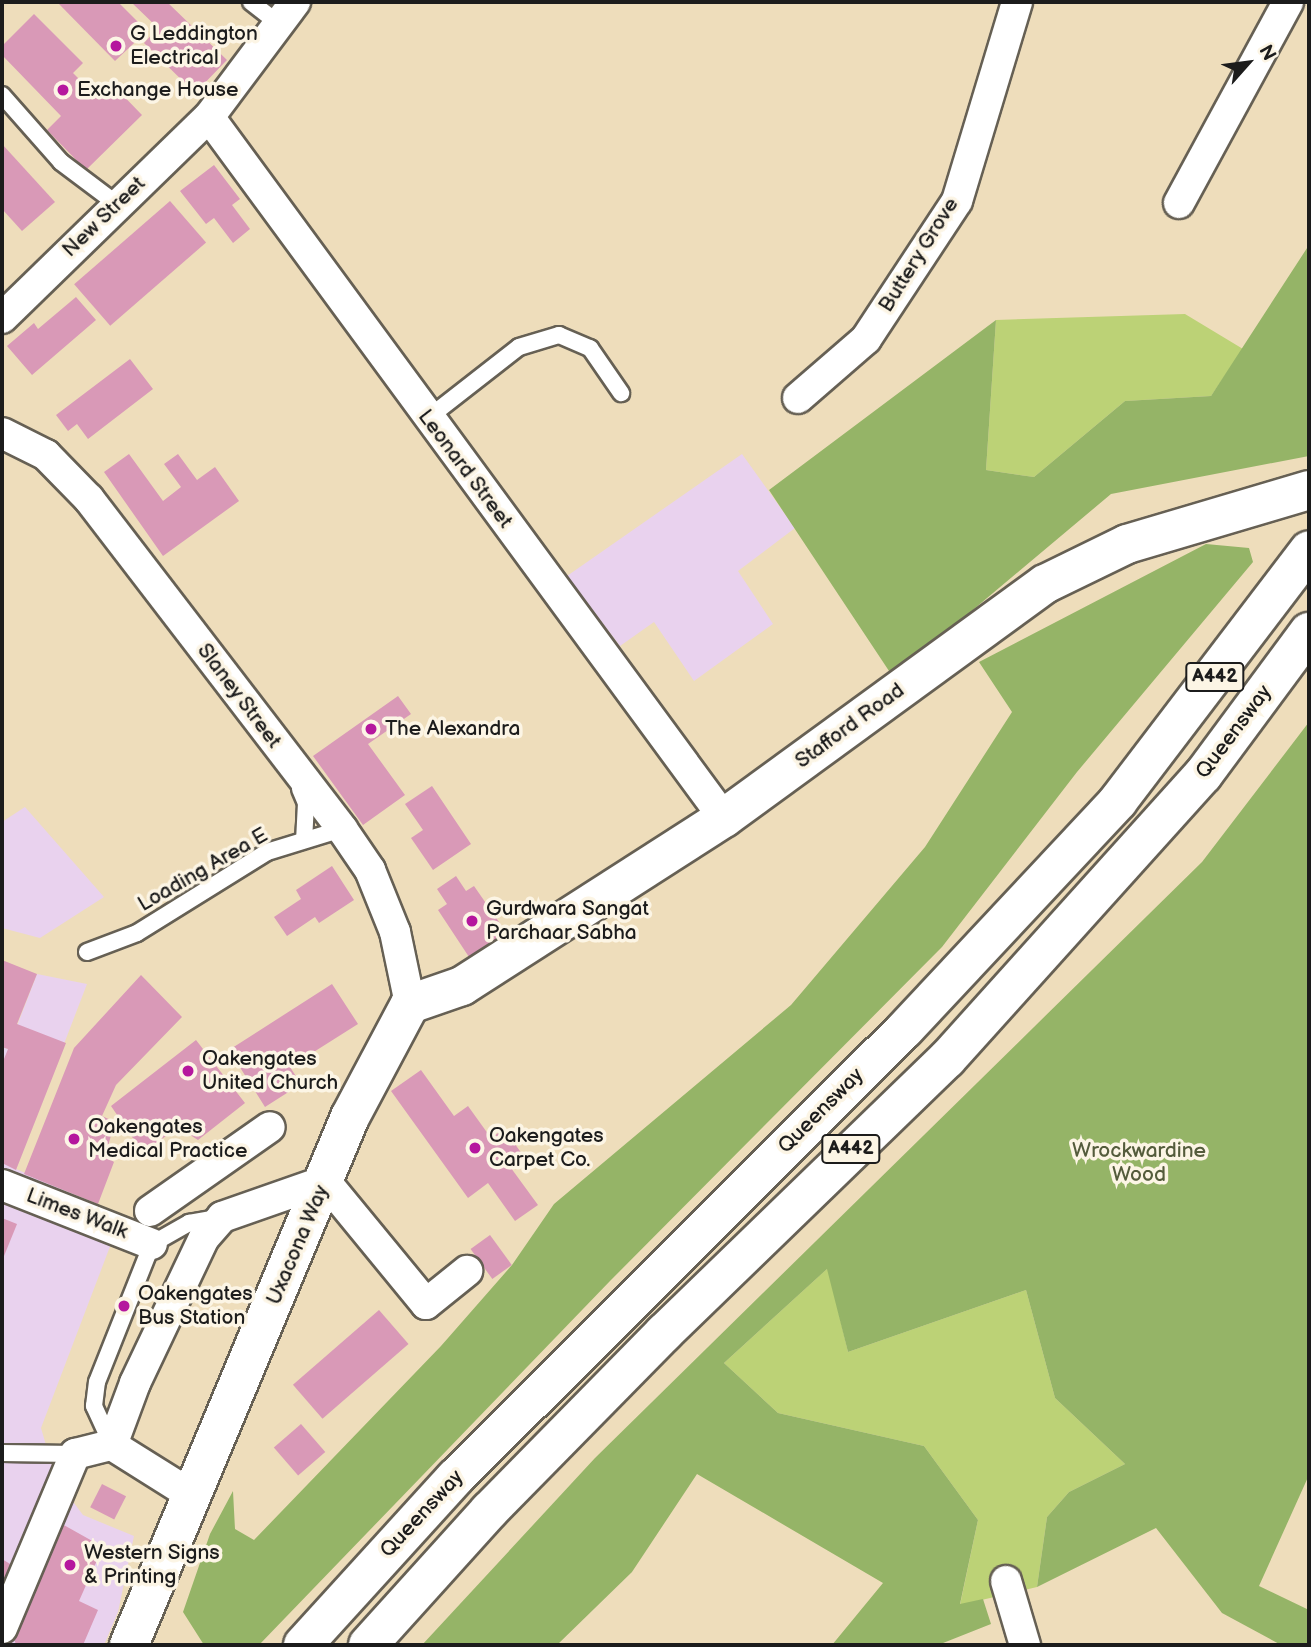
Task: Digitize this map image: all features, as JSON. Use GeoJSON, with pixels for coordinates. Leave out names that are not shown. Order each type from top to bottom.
{"type":"FeatureCollection","features":[{"type":"Feature","properties":{"kind":"main road","name":"Stafford Road"},"geometry":{"type":"LineString","coordinates":[[410,1004],[462,986],[724,818],[1045,584],[1127,544],[1296,494]]}},
{"type":"Feature","properties":{"kind":"main road","name":"Queensway"},"geometry":{"type":"LineString","coordinates":[[303,1645],[455,1478],[905,1029],[1118,801],[1309,550]]}},
{"type":"Feature","properties":{"kind":"main road","name":"Queensway"},"geometry":{"type":"LineString","coordinates":[[368,1645],[489,1511],[645,1352],[947,1059],[1203,775],[1309,632]]}},
{"type":"Feature","properties":{"kind":"main road","name":"Uxacona Way"},"geometry":{"type":"LineString","coordinates":[[129,1645],[350,1117],[410,1004]]}},
{"type":"Feature","properties":{"kind":"street","name":"Buttery Grove"},"geometry":{"type":"LineString","coordinates":[[797,398],[866,339],[957,201],[1017,2]]}},
{"type":"Feature","properties":{"kind":"street"},"geometry":{"type":"LineString","coordinates":[[1179,203],[1288,2]]}},
{"type":"Feature","properties":{"kind":"street","name":"New Street"},"geometry":{"type":"LineString","coordinates":[[2,318],[209,117],[287,13]]}},
{"type":"Feature","properties":{"kind":"street","name":"Leonard Street"},"geometry":{"type":"LineString","coordinates":[[209,117],[724,818]]}},
{"type":"Feature","properties":{"kind":"street","name":"Slaney Street"},"geometry":{"type":"LineString","coordinates":[[4,432],[46,455],[89,499],[342,829],[370,870],[395,932],[410,1004]]}},
{"type":"Feature","properties":{"kind":"street"},"geometry":{"type":"LineString","coordinates":[[150,1211],[270,1127]]}},
{"type":"Feature","properties":{"kind":"street"},"geometry":{"type":"LineString","coordinates":[[199,1176],[222,1217]]}},
{"type":"Feature","properties":{"kind":"street"},"geometry":{"type":"LineString","coordinates":[[112,1445],[135,1383],[204,1238],[222,1217],[325,1181],[426,1304],[467,1271]]}},
{"type":"Feature","properties":{"kind":"street","name":"Limes Walk"},"geometry":{"type":"LineString","coordinates":[[2,1185],[152,1244]]}},
{"type":"Feature","properties":{"kind":"street"},"geometry":{"type":"LineString","coordinates":[[2,1628],[75,1454],[112,1445],[190,1494]]}},
{"type":"Feature","properties":{"kind":"street"},"geometry":{"type":"LineString","coordinates":[[1006,1581],[1025,1645]]}},
{"type":"Feature","properties":{"kind":"lane"},"geometry":{"type":"LineString","coordinates":[[251,2],[287,13]]}},
{"type":"Feature","properties":{"kind":"lane"},"geometry":{"type":"LineString","coordinates":[[2,96],[61,162],[117,204]]}},
{"type":"Feature","properties":{"kind":"lane"},"geometry":{"type":"LineString","coordinates":[[428,418],[519,347],[559,335],[590,348],[621,393]]}},
{"type":"Feature","properties":{"kind":"lane"},"geometry":{"type":"LineString","coordinates":[[286,758],[306,803],[304,840]]}},
{"type":"Feature","properties":{"kind":"lane","name":"Loading Area E"},"geometry":{"type":"LineString","coordinates":[[87,952],[137,933],[267,852],[342,829]]}},
{"type":"Feature","properties":{"kind":"lane"},"geometry":{"type":"LineString","coordinates":[[112,1445],[94,1406],[97,1382],[152,1244],[189,1223],[222,1217]]}},
{"type":"Feature","properties":{"kind":"lane"},"geometry":{"type":"LineString","coordinates":[[2,1453],[75,1454]]}},
{"type":"Feature","properties":{"kind":"shaded area"},"geometry":{"type":"Polygon","coordinates":[[[742,454],[795,528],[738,571],[773,624],[694,681],[654,622],[620,646],[567,576],[742,454]]]}},
{"type":"Feature","properties":{"kind":"shaded area"},"geometry":{"type":"Polygon","coordinates":[[[25,807],[104,897],[40,938],[2,928],[2,822],[25,807]]]}},
{"type":"Feature","properties":{"kind":"shaded area"},"geometry":{"type":"Polygon","coordinates":[[[37,974],[87,984],[16,1169],[122,1215],[41,1428],[56,1479],[83,1515],[134,1536],[118,1612],[104,1645],[2,1645],[2,1047],[8,1049],[37,974]]]}},
{"type":"Feature","properties":{"kind":"green space"},"geometry":{"type":"Polygon","coordinates":[[[1309,245],[1309,456],[1111,494],[893,677],[769,490],[996,320],[986,470],[1034,477],[1125,401],[1211,396],[1309,245]]]}},
{"type":"Feature","properties":{"kind":"green space"},"geometry":{"type":"Polygon","coordinates":[[[1185,314],[1243,349],[1211,396],[1125,401],[1034,477],[986,470],[996,320],[1185,314]]]}},
{"type":"Feature","properties":{"kind":"green space"},"geometry":{"type":"Polygon","coordinates":[[[1206,544],[1249,548],[1253,562],[1077,772],[942,947],[610,1281],[259,1645],[204,1645],[183,1612],[210,1534],[233,1491],[235,1529],[254,1540],[441,1346],[512,1265],[554,1204],[791,1005],[925,847],[1012,712],[979,662],[1206,544]]]}},
{"type":"Feature","properties":{"kind":"green space","name":"Wrockwardine Wood"},"geometry":{"type":"Polygon","coordinates":[[[1309,722],[1309,1475],[1259,1586],[1309,1610],[1309,1645],[1281,1645],[1222,1613],[1156,1528],[1037,1587],[1047,1517],[1069,1492],[1125,1464],[1055,1398],[1026,1290],[848,1352],[827,1269],[724,1363],[778,1413],[924,1446],[978,1520],[960,1604],[983,1599],[991,1624],[938,1645],[832,1645],[883,1583],[697,1474],[632,1572],[557,1645],[422,1645],[595,1458],[1202,862],[1309,722]]]}},
{"type":"Feature","properties":{"kind":"green space"},"geometry":{"type":"Polygon","coordinates":[[[828,1268],[848,1352],[1026,1290],[1055,1398],[1125,1464],[1069,1492],[1047,1517],[1037,1587],[960,1605],[978,1520],[924,1446],[778,1413],[724,1363],[828,1268]]]}},
{"type":"Feature","properties":{"kind":"building","name":"G Leddington Electrical"},"geometry":{"type":"Polygon","coordinates":[[[57,2],[118,2],[147,31],[115,61],[57,2]]]}},
{"type":"Feature","properties":{"kind":"building"},"geometry":{"type":"Polygon","coordinates":[[[131,2],[167,2],[227,60],[195,93],[144,43],[158,28],[131,2]]]}},
{"type":"Feature","properties":{"kind":"building","name":"Exchange House"},"geometry":{"type":"Polygon","coordinates":[[[34,14],[83,63],[73,73],[97,97],[111,83],[142,115],[86,170],[47,130],[61,116],[2,55],[2,46],[34,14]]]}},
{"type":"Feature","properties":{"kind":"building"},"geometry":{"type":"Polygon","coordinates":[[[2,144],[55,202],[22,231],[2,209],[2,144]]]}},
{"type":"Feature","properties":{"kind":"building"},"geometry":{"type":"Polygon","coordinates":[[[214,165],[240,199],[232,205],[250,229],[233,243],[214,218],[206,224],[180,191],[214,165]]]}},
{"type":"Feature","properties":{"kind":"building"},"geometry":{"type":"Polygon","coordinates":[[[170,201],[206,243],[110,326],[74,284],[170,201]]]}},
{"type":"Feature","properties":{"kind":"building"},"geometry":{"type":"Polygon","coordinates":[[[76,297],[96,320],[32,375],[7,346],[34,323],[38,329],[76,297]]]}},
{"type":"Feature","properties":{"kind":"building"},"geometry":{"type":"Polygon","coordinates":[[[130,359],[153,389],[88,439],[77,424],[68,431],[56,415],[130,359]]]}},
{"type":"Feature","properties":{"kind":"building"},"geometry":{"type":"Polygon","coordinates":[[[129,454],[163,501],[181,487],[164,464],[178,454],[197,480],[215,467],[239,501],[163,556],[104,472],[129,454]]]}},
{"type":"Feature","properties":{"kind":"building"},"geometry":{"type":"Polygon","coordinates":[[[398,696],[411,714],[368,744],[405,795],[363,825],[313,756],[398,696]]]}},
{"type":"Feature","properties":{"kind":"building"},"geometry":{"type":"Polygon","coordinates":[[[432,786],[471,844],[433,870],[411,838],[423,830],[405,804],[432,786]]]}},
{"type":"Feature","properties":{"kind":"building"},"geometry":{"type":"Polygon","coordinates":[[[332,866],[354,900],[319,923],[315,917],[287,936],[274,917],[301,899],[296,890],[332,866]]]}},
{"type":"Feature","properties":{"kind":"building","name":"Gurdwara Sangat Parchaar Sabha"},"geometry":{"type":"Polygon","coordinates":[[[456,876],[466,891],[474,886],[506,932],[469,957],[438,910],[447,904],[437,889],[456,876]]]}},
{"type":"Feature","properties":{"kind":"building"},"geometry":{"type":"Polygon","coordinates":[[[2,960],[37,974],[17,1024],[66,1043],[16,1170],[2,1163],[2,1064],[8,1049],[2,1047],[2,960]]]}},
{"type":"Feature","properties":{"kind":"building","name":"Oakengates Medical Practice"},"geometry":{"type":"Polygon","coordinates":[[[141,975],[182,1017],[116,1085],[102,1116],[115,1122],[105,1156],[114,1162],[98,1204],[24,1174],[74,1048],[141,975]]]}},
{"type":"Feature","properties":{"kind":"building"},"geometry":{"type":"Polygon","coordinates":[[[332,984],[358,1024],[290,1067],[301,1084],[265,1107],[229,1050],[332,984]]]}},
{"type":"Feature","properties":{"kind":"building","name":"Oakengates United Church"},"geometry":{"type":"Polygon","coordinates":[[[196,1040],[245,1103],[198,1140],[178,1127],[143,1153],[111,1106],[196,1040]]]}},
{"type":"Feature","properties":{"kind":"building","name":"Oakengates Carpet Co."},"geometry":{"type":"Polygon","coordinates":[[[421,1070],[454,1116],[468,1106],[491,1138],[504,1129],[525,1158],[511,1168],[538,1205],[515,1221],[488,1183],[468,1198],[391,1091],[421,1070]]]}},
{"type":"Feature","properties":{"kind":"building"},"geometry":{"type":"Polygon","coordinates":[[[2,1218],[17,1224],[2,1261],[2,1218]]]}},
{"type":"Feature","properties":{"kind":"building"},"geometry":{"type":"Polygon","coordinates":[[[490,1235],[512,1265],[492,1279],[471,1249],[490,1235]]]}},
{"type":"Feature","properties":{"kind":"building"},"geometry":{"type":"Polygon","coordinates":[[[379,1310],[409,1344],[322,1419],[293,1385],[379,1310]]]}},
{"type":"Feature","properties":{"kind":"building"},"geometry":{"type":"Polygon","coordinates":[[[301,1424],[325,1452],[298,1476],[274,1448],[301,1424]]]}},
{"type":"Feature","properties":{"kind":"building"},"geometry":{"type":"Polygon","coordinates":[[[102,1484],[126,1496],[114,1519],[90,1507],[102,1484]]]}},
{"type":"Feature","properties":{"kind":"building"},"geometry":{"type":"Polygon","coordinates":[[[62,1524],[103,1547],[79,1601],[98,1610],[83,1645],[16,1645],[13,1635],[62,1524]]]}},
{"type":"Feature","properties":{"kind":"building"},"geometry":{"type":"Polygon","coordinates":[[[2,1559],[15,1567],[2,1598],[2,1559]]]}},
{"type":"Feature","properties":{"kind":"place","name":"G Leddington Electrical"},"geometry":{"type":"Point","coordinates":[116,46]}},
{"type":"Feature","properties":{"kind":"place","name":"Exchange House"},"geometry":{"type":"Point","coordinates":[63,90]}},
{"type":"Feature","properties":{"kind":"place","name":"The Alexandra"},"geometry":{"type":"Point","coordinates":[371,729]}},
{"type":"Feature","properties":{"kind":"place","name":"Gurdwara Sangat Parchaar Sabha"},"geometry":{"type":"Point","coordinates":[472,921]}},
{"type":"Feature","properties":{"kind":"place","name":"Oakengates United Church"},"geometry":{"type":"Point","coordinates":[188,1071]}},
{"type":"Feature","properties":{"kind":"place","name":"Oakengates Medical Practice"},"geometry":{"type":"Point","coordinates":[74,1139]}},
{"type":"Feature","properties":{"kind":"place","name":"Oakengates Carpet Co."},"geometry":{"type":"Point","coordinates":[475,1148]}},
{"type":"Feature","properties":{"kind":"place","name":"Oakengates Bus Station"},"geometry":{"type":"Point","coordinates":[124,1306]}},
{"type":"Feature","properties":{"kind":"place","name":"Western Signs & Printing"},"geometry":{"type":"Point","coordinates":[70,1565]}}]}
